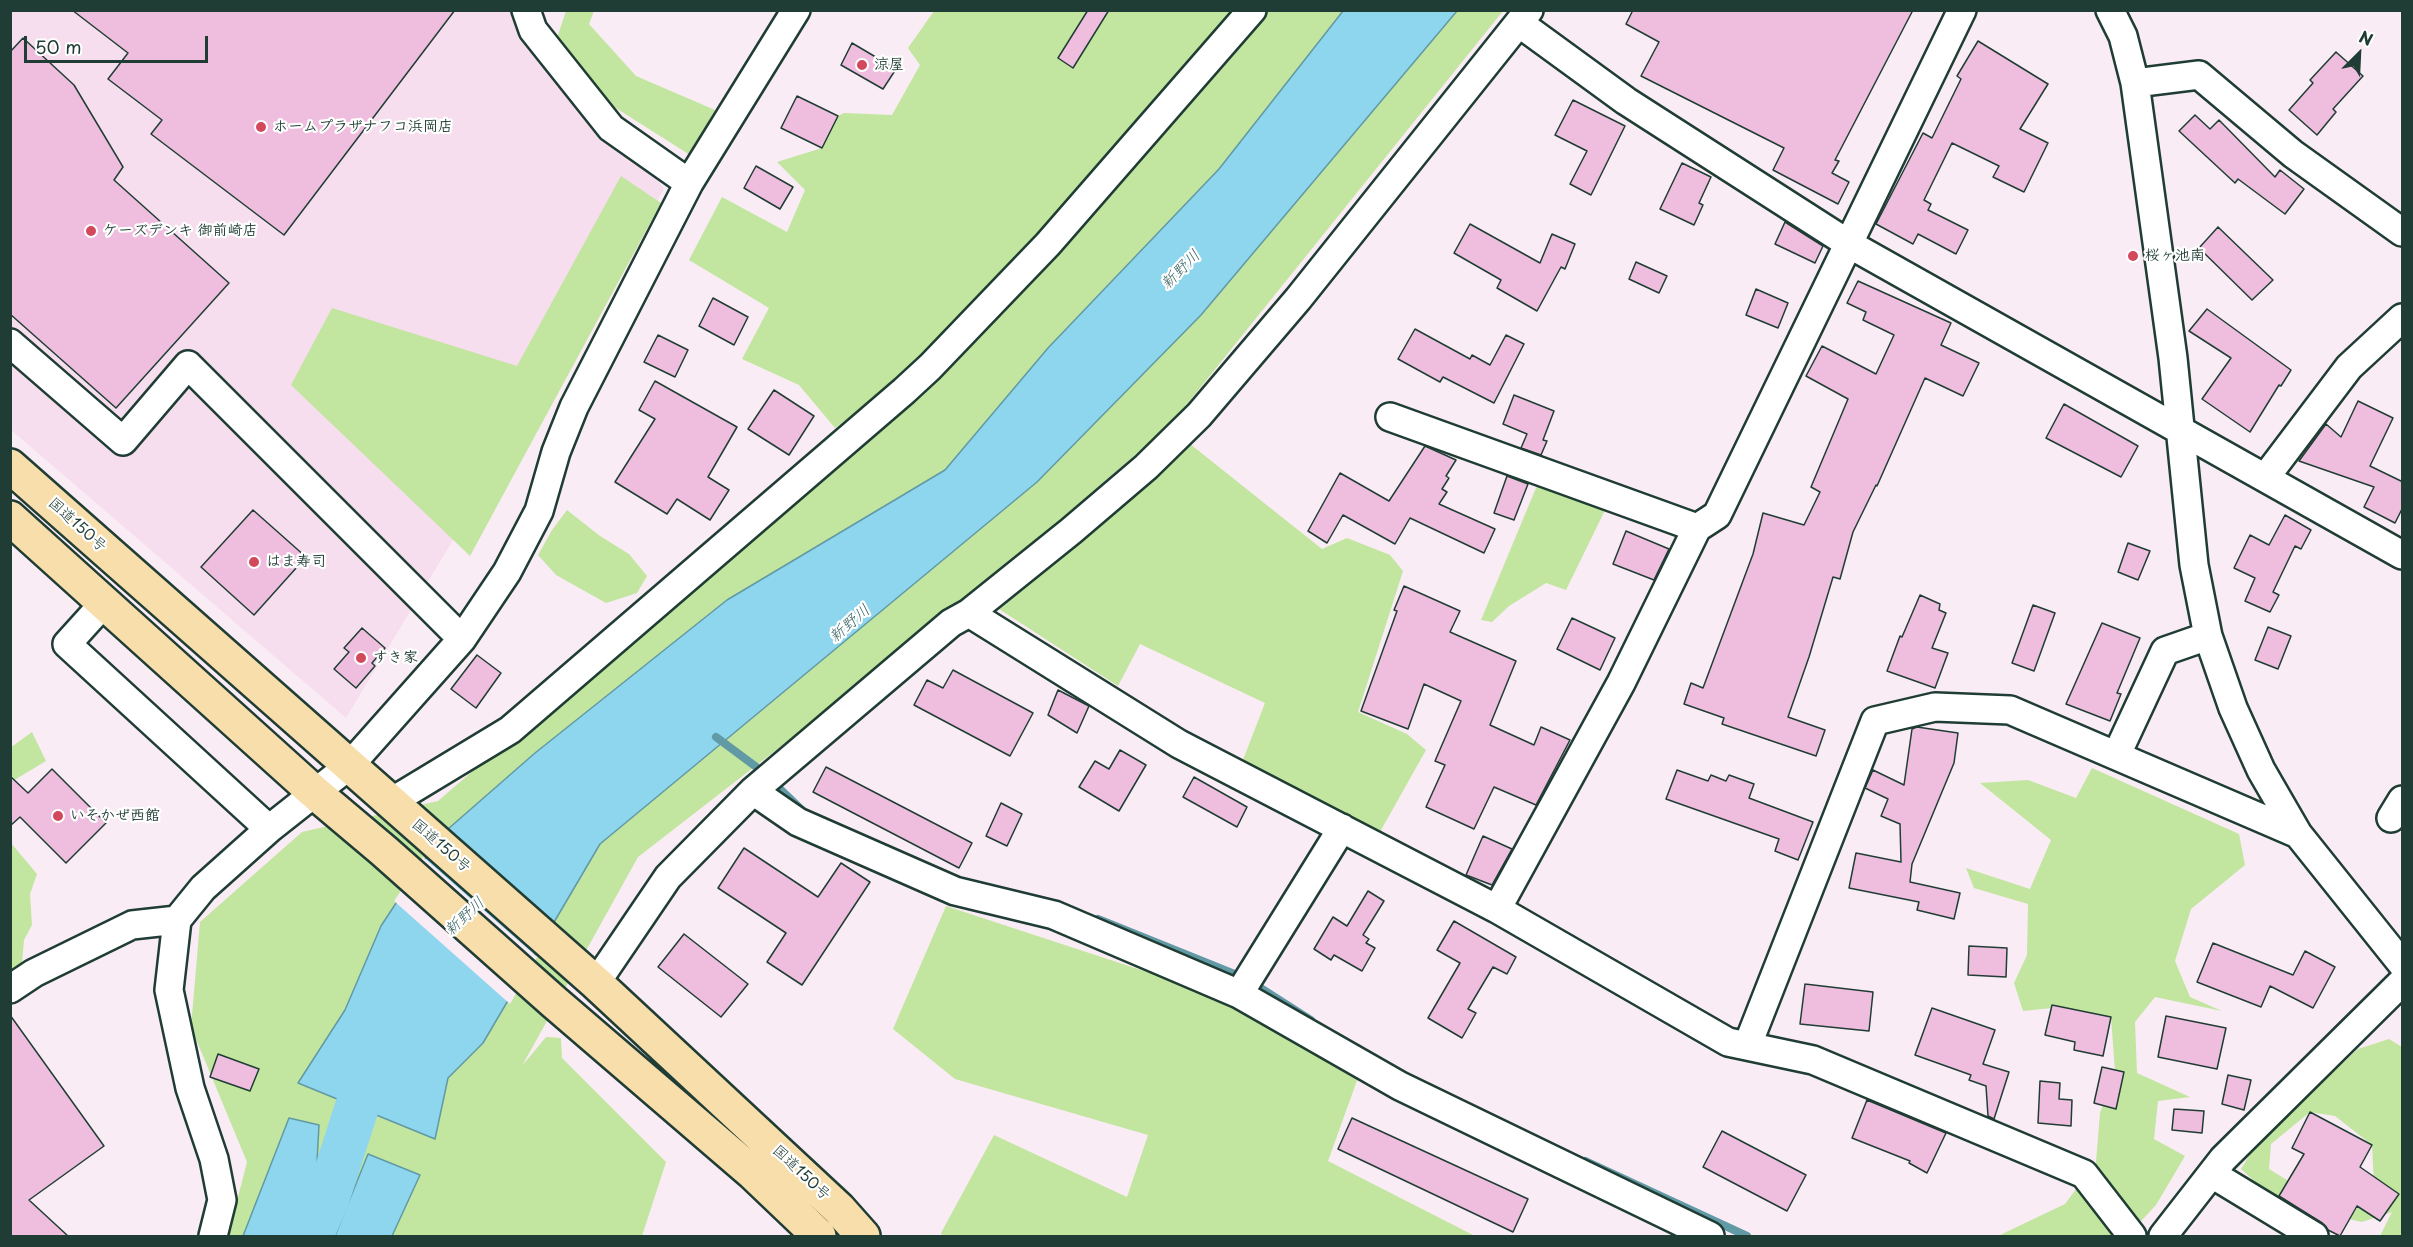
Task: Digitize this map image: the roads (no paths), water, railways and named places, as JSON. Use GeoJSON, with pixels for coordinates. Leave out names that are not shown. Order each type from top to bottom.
{"type":"FeatureCollection","features":[{"type":"Feature","properties":{"kind":"highway","name":"国道150号"},"geometry":{"type":"LineString","coordinates":[[10,466],[589,977],[839,1209],[863,1236]]}},
{"type":"Feature","properties":{"kind":"highway"},"geometry":{"type":"LineString","coordinates":[[10,518],[314,792],[753,1173],[819,1236]]}},
{"type":"Feature","properties":{"kind":"street"},"geometry":{"type":"LineString","coordinates":[[526,10],[533,30],[611,128],[689,183]]}},
{"type":"Feature","properties":{"kind":"street"},"geometry":{"type":"LineString","coordinates":[[213,1236],[222,1200],[214,1159],[190,1088],[170,990],[177,920],[204,888],[269,829],[350,765],[462,639],[507,572],[539,511],[556,452],[574,407],[689,183],[796,10]]}},
{"type":"Feature","properties":{"kind":"street"},"geometry":{"type":"LineString","coordinates":[[402,811],[510,730],[921,375],[1048,244],[1252,10]]}},
{"type":"Feature","properties":{"kind":"street"},"geometry":{"type":"LineString","coordinates":[[1497,909],[1621,683],[1697,528],[1718,515],[1962,10]]}},
{"type":"Feature","properties":{"kind":"street"},"geometry":{"type":"LineString","coordinates":[[2109,10],[2123,36],[2135,83],[2173,358],[2194,565],[2208,636],[2233,708],[2261,770],[2298,834],[2403,964]]}},
{"type":"Feature","properties":{"kind":"street"},"geometry":{"type":"LineString","coordinates":[[589,977],[668,877],[753,792],[951,623],[969,613],[1137,475],[1200,416],[1305,291],[1524,17],[1626,100],[1849,244],[2403,555]]}},
{"type":"Feature","properties":{"kind":"street"},"geometry":{"type":"LineString","coordinates":[[2135,83],[2199,75],[2293,154],[2403,232]]}},
{"type":"Feature","properties":{"kind":"street"},"geometry":{"type":"LineString","coordinates":[[2265,478],[2349,367],[2403,318]]}},
{"type":"Feature","properties":{"kind":"street"},"geometry":{"type":"LineString","coordinates":[[10,343],[123,441],[188,365],[462,639]]}},
{"type":"Feature","properties":{"kind":"street"},"geometry":{"type":"LineString","coordinates":[[1390,417],[1697,528]]}},
{"type":"Feature","properties":{"kind":"street"},"geometry":{"type":"LineString","coordinates":[[105,602],[67,644],[269,829]]}},
{"type":"Feature","properties":{"kind":"street"},"geometry":{"type":"LineString","coordinates":[[969,613],[1179,744],[1497,909],[1728,1042],[1748,1044],[1813,1059],[2084,1174],[2132,1236]]}},
{"type":"Feature","properties":{"kind":"street"},"geometry":{"type":"LineString","coordinates":[[2117,754],[2165,651],[2208,636]]}},
{"type":"Feature","properties":{"kind":"street"},"geometry":{"type":"LineString","coordinates":[[1748,1044],[1875,721],[1935,707],[2010,710],[2117,754],[2298,834]]}},
{"type":"Feature","properties":{"kind":"street"},"geometry":{"type":"LineString","coordinates":[[753,792],[798,822],[955,891],[1054,915],[1239,994],[1400,1086],[1710,1236]]}},
{"type":"Feature","properties":{"kind":"street"},"geometry":{"type":"LineString","coordinates":[[1239,994],[1342,828]]}},
{"type":"Feature","properties":{"kind":"street"},"geometry":{"type":"LineString","coordinates":[[10,988],[34,973],[132,925],[177,920]]}},
{"type":"Feature","properties":{"kind":"street"},"geometry":{"type":"LineString","coordinates":[[2163,1236],[2212,1174],[2285,1096],[2403,982]]}},
{"type":"Feature","properties":{"kind":"street"},"geometry":{"type":"LineString","coordinates":[[2212,1174],[2314,1236]]}},
{"type":"Feature","properties":{"kind":"water"},"geometry":{"type":"Polygon","coordinates":[[[1343,11],[1457,11],[1201,315],[1037,482],[600,844],[483,1043],[448,1078],[435,1139],[298,1083],[345,1010],[381,926],[440,836],[535,753],[727,600],[945,470],[1048,348],[1219,169],[1343,11]]]}},
{"type":"Feature","properties":{"kind":"water"},"geometry":{"type":"Polygon","coordinates":[[[289,1118],[319,1125],[313,1236],[243,1236],[289,1118]]]}},
{"type":"Feature","properties":{"kind":"water"},"geometry":{"type":"Polygon","coordinates":[[[368,1154],[420,1175],[392,1236],[335,1236],[368,1154]]]}},
{"type":"Feature","properties":{"kind":"waterway"},"geometry":{"type":"LineString","coordinates":[[716,737],[759,769],[803,811]]}},
{"type":"Feature","properties":{"kind":"waterway"},"geometry":{"type":"LineString","coordinates":[[1098,919],[1242,977]]}},
{"type":"Feature","properties":{"kind":"waterway"},"geometry":{"type":"LineString","coordinates":[[1253,983],[1311,1020]]}},
{"type":"Feature","properties":{"kind":"waterway","name":"新野川"},"geometry":{"type":"LineString","coordinates":[[311,1236],[327,1200],[375,1051]]}},
{"type":"Feature","properties":{"kind":"waterway"},"geometry":{"type":"LineString","coordinates":[[1585,1161],[1747,1236]]}},
{"type":"Feature","properties":{"kind":"place","name":"涼屋"},"geometry":{"type":"Point","coordinates":[862,65]}},
{"type":"Feature","properties":{"kind":"place","name":"ホームプラザナフコ浜岡店"},"geometry":{"type":"Point","coordinates":[261,127]}},
{"type":"Feature","properties":{"kind":"place","name":"ケーズデンキ 御前崎店"},"geometry":{"type":"Point","coordinates":[91,231]}},
{"type":"Feature","properties":{"kind":"place","name":"桜ヶ池南"},"geometry":{"type":"Point","coordinates":[2133,256]}},
{"type":"Feature","properties":{"kind":"place","name":"はま寿司"},"geometry":{"type":"Point","coordinates":[254,562]}},
{"type":"Feature","properties":{"kind":"place","name":"すき家"},"geometry":{"type":"Point","coordinates":[361,658]}},
{"type":"Feature","properties":{"kind":"place","name":"いそかぜ西館"},"geometry":{"type":"Point","coordinates":[58,816]}}]}
